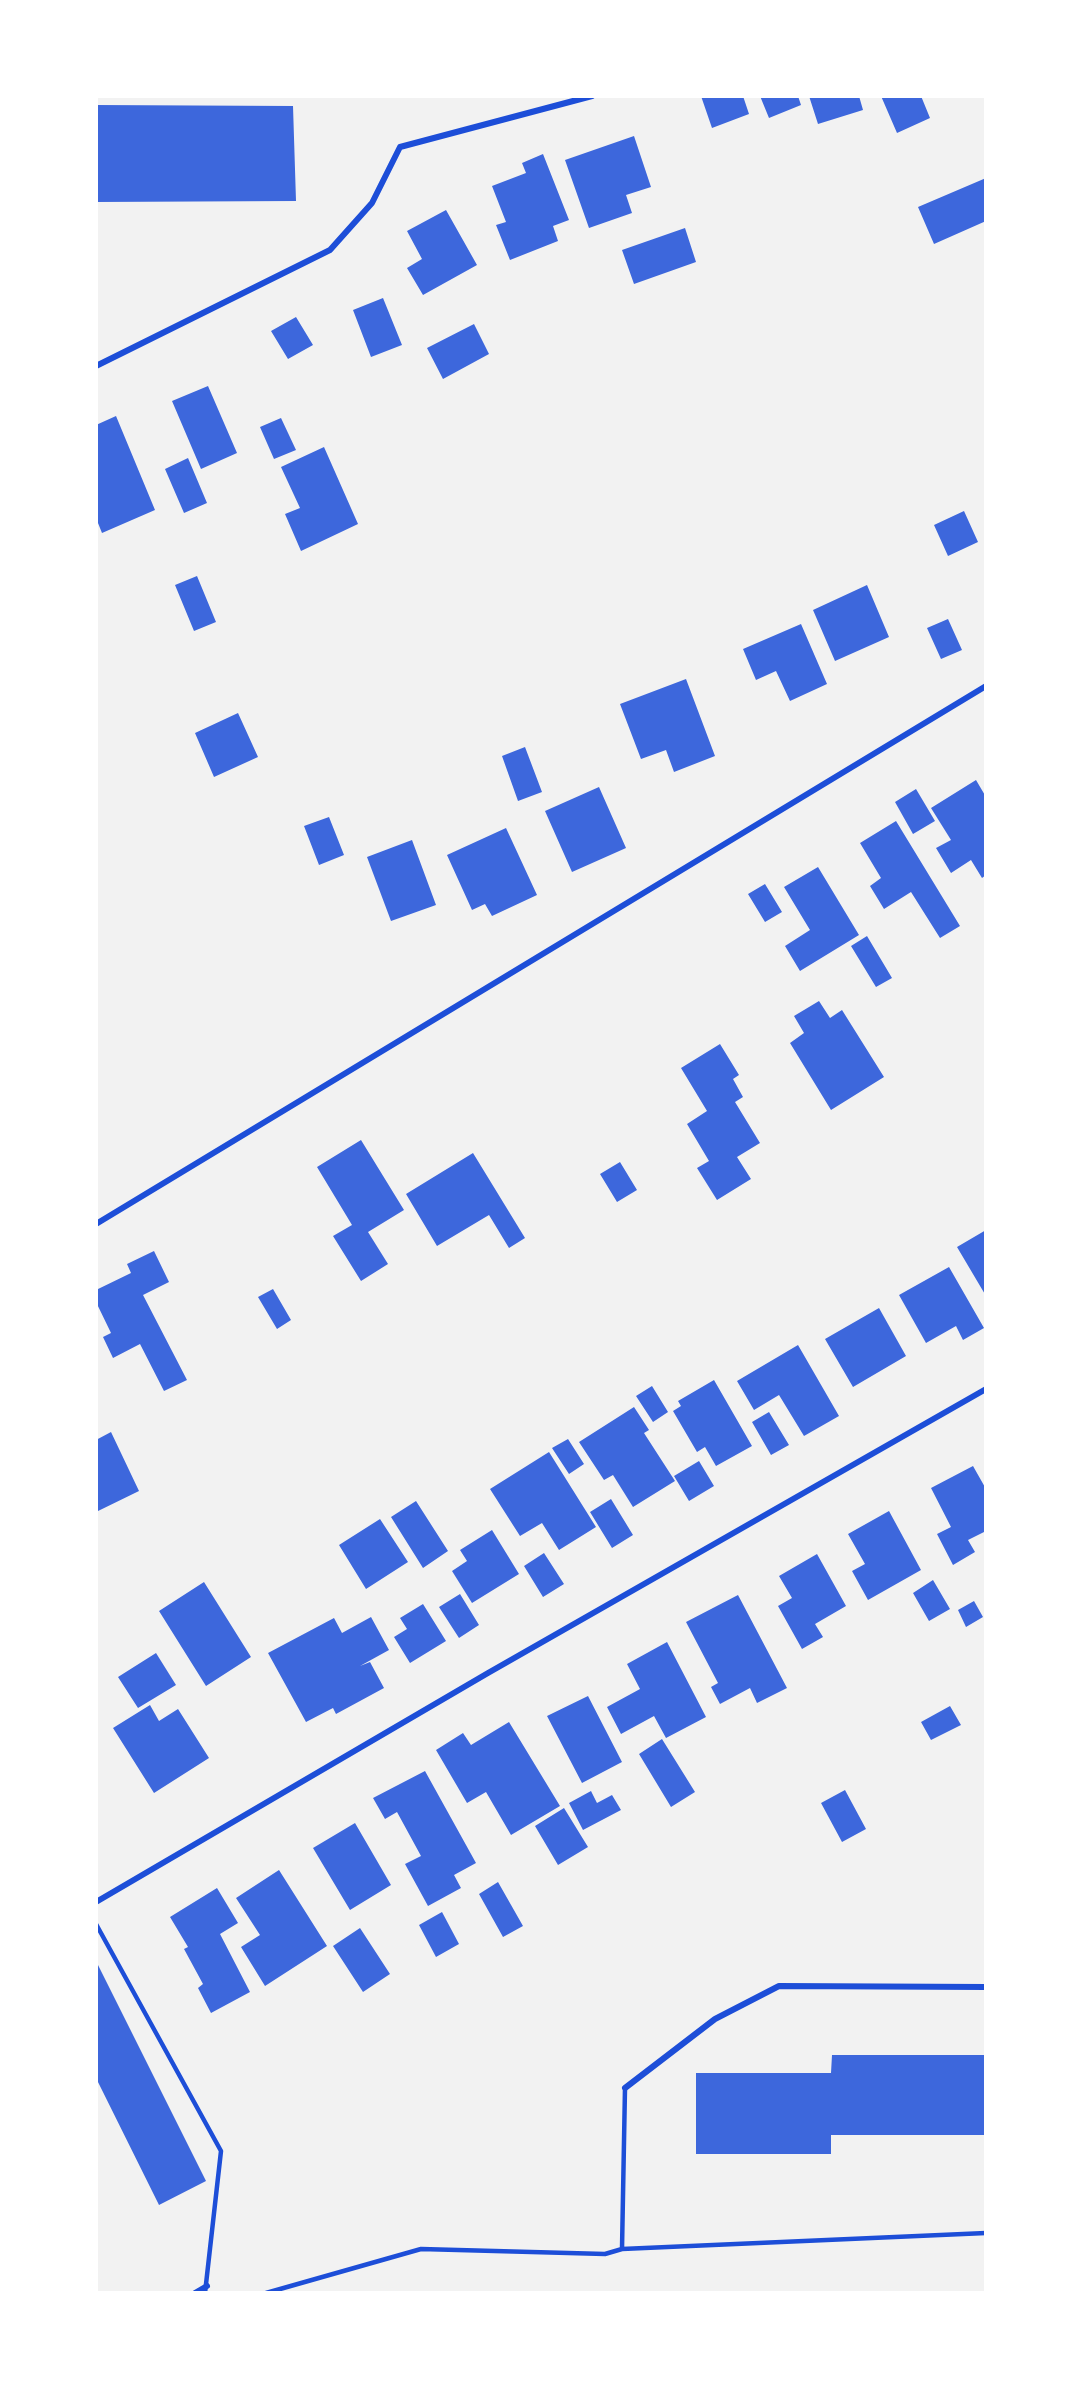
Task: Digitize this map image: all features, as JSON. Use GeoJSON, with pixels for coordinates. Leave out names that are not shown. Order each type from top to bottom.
{"type":"FeatureCollection","features":[{"type":"Feature","properties":{"kind":"street"},"geometry":{"type":"LineString","coordinates":[[96,366],[330,250],[372,203],[400,147],[592,96]]}},
{"type":"Feature","properties":{"kind":"street"},"geometry":{"type":"LineString","coordinates":[[96,1224],[986,686]]}},
{"type":"Feature","properties":{"kind":"street"},"geometry":{"type":"LineString","coordinates":[[96,1902],[488,1673],[986,1389]]}},
{"type":"Feature","properties":{"kind":"street"},"geometry":{"type":"LineString","coordinates":[[624,2088],[715,2019],[779,1986],[986,1987]]}},
{"type":"Feature","properties":{"kind":"street"},"geometry":{"type":"LineString","coordinates":[[195,2293],[206,2290]]}},
{"type":"Feature","properties":{"kind":"lane"},"geometry":{"type":"LineString","coordinates":[[96,1924],[221,2151],[206,2290]]}},
{"type":"Feature","properties":{"kind":"lane"},"geometry":{"type":"LineString","coordinates":[[622,2249],[624,2088]]}},
{"type":"Feature","properties":{"kind":"lane"},"geometry":{"type":"LineString","coordinates":[[266,2293],[421,2249],[605,2254],[622,2249],[986,2233]]}},
{"type":"Feature","properties":{"kind":"building"},"geometry":{"type":"Polygon","coordinates":[[[701,96],[743,96],[749,114],[712,128],[701,96]]]}},
{"type":"Feature","properties":{"kind":"building"},"geometry":{"type":"Polygon","coordinates":[[[760,96],[798,96],[801,105],[769,118],[760,96]]]}},
{"type":"Feature","properties":{"kind":"building"},"geometry":{"type":"Polygon","coordinates":[[[809,96],[859,96],[863,110],[818,124],[809,96]]]}},
{"type":"Feature","properties":{"kind":"building"},"geometry":{"type":"Polygon","coordinates":[[[881,96],[921,96],[930,118],[897,133],[881,96]]]}},
{"type":"Feature","properties":{"kind":"building"},"geometry":{"type":"Polygon","coordinates":[[[96,105],[293,106],[296,201],[96,202],[96,105]]]}},
{"type":"Feature","properties":{"kind":"building"},"geometry":{"type":"Polygon","coordinates":[[[634,136],[651,187],[626,195],[632,213],[589,228],[565,160],[634,136]]]}},
{"type":"Feature","properties":{"kind":"building"},"geometry":{"type":"Polygon","coordinates":[[[543,154],[569,220],[553,226],[558,241],[510,260],[496,225],[506,222],[492,186],[526,173],[522,163],[543,154]]]}},
{"type":"Feature","properties":{"kind":"building"},"geometry":{"type":"Polygon","coordinates":[[[986,178],[986,221],[934,244],[918,207],[986,178]]]}},
{"type":"Feature","properties":{"kind":"building"},"geometry":{"type":"Polygon","coordinates":[[[446,210],[477,265],[423,295],[407,268],[422,259],[407,231],[446,210]]]}},
{"type":"Feature","properties":{"kind":"building"},"geometry":{"type":"Polygon","coordinates":[[[685,228],[696,262],[634,284],[622,250],[685,228]]]}},
{"type":"Feature","properties":{"kind":"building"},"geometry":{"type":"Polygon","coordinates":[[[383,298],[402,345],[371,357],[353,310],[383,298]]]}},
{"type":"Feature","properties":{"kind":"building"},"geometry":{"type":"Polygon","coordinates":[[[296,317],[313,345],[288,359],[271,331],[296,317]]]}},
{"type":"Feature","properties":{"kind":"building"},"geometry":{"type":"Polygon","coordinates":[[[474,324],[489,354],[443,379],[427,348],[474,324]]]}},
{"type":"Feature","properties":{"kind":"building"},"geometry":{"type":"Polygon","coordinates":[[[208,386],[237,453],[201,469],[172,401],[208,386]]]}},
{"type":"Feature","properties":{"kind":"building"},"geometry":{"type":"Polygon","coordinates":[[[116,416],[155,510],[102,533],[96,518],[96,425],[116,416]]]}},
{"type":"Feature","properties":{"kind":"building"},"geometry":{"type":"Polygon","coordinates":[[[281,418],[296,450],[274,459],[260,427],[281,418]]]}},
{"type":"Feature","properties":{"kind":"building"},"geometry":{"type":"Polygon","coordinates":[[[324,447],[358,524],[301,551],[285,514],[300,508],[281,467],[324,447]]]}},
{"type":"Feature","properties":{"kind":"building"},"geometry":{"type":"Polygon","coordinates":[[[188,458],[207,503],[184,513],[165,469],[188,458]]]}},
{"type":"Feature","properties":{"kind":"building"},"geometry":{"type":"Polygon","coordinates":[[[964,511],[978,542],[948,556],[934,525],[964,511]]]}},
{"type":"Feature","properties":{"kind":"building"},"geometry":{"type":"Polygon","coordinates":[[[197,576],[216,622],[194,631],[175,585],[197,576]]]}},
{"type":"Feature","properties":{"kind":"building"},"geometry":{"type":"Polygon","coordinates":[[[867,585],[889,637],[835,661],[813,610],[867,585]]]}},
{"type":"Feature","properties":{"kind":"building"},"geometry":{"type":"Polygon","coordinates":[[[948,619],[962,650],[941,659],[927,628],[948,619]]]}},
{"type":"Feature","properties":{"kind":"building"},"geometry":{"type":"Polygon","coordinates":[[[801,624],[827,684],[790,701],[776,671],[756,680],[743,649],[801,624]]]}},
{"type":"Feature","properties":{"kind":"building"},"geometry":{"type":"Polygon","coordinates":[[[686,679],[715,756],[674,772],[666,750],[641,759],[620,704],[686,679]]]}},
{"type":"Feature","properties":{"kind":"building"},"geometry":{"type":"Polygon","coordinates":[[[238,713],[258,757],[214,777],[195,733],[238,713]]]}},
{"type":"Feature","properties":{"kind":"building"},"geometry":{"type":"Polygon","coordinates":[[[525,747],[542,792],[518,801],[502,756],[525,747]]]}},
{"type":"Feature","properties":{"kind":"building"},"geometry":{"type":"Polygon","coordinates":[[[976,780],[986,797],[986,875],[982,878],[971,860],[951,873],[936,848],[951,840],[931,808],[976,780]]]}},
{"type":"Feature","properties":{"kind":"building"},"geometry":{"type":"Polygon","coordinates":[[[599,787],[626,848],[572,872],[545,811],[599,787]]]}},
{"type":"Feature","properties":{"kind":"building"},"geometry":{"type":"Polygon","coordinates":[[[916,789],[935,821],[913,834],[895,802],[916,789]]]}},
{"type":"Feature","properties":{"kind":"building"},"geometry":{"type":"Polygon","coordinates":[[[329,817],[344,855],[319,865],[304,826],[329,817]]]}},
{"type":"Feature","properties":{"kind":"building"},"geometry":{"type":"Polygon","coordinates":[[[896,821],[960,926],[940,938],[911,892],[884,909],[870,886],[881,878],[860,843],[896,821]]]}},
{"type":"Feature","properties":{"kind":"building"},"geometry":{"type":"Polygon","coordinates":[[[506,828],[537,895],[492,916],[485,904],[472,910],[447,855],[506,828]]]}},
{"type":"Feature","properties":{"kind":"building"},"geometry":{"type":"Polygon","coordinates":[[[412,840],[436,905],[391,921],[367,857],[412,840]]]}},
{"type":"Feature","properties":{"kind":"building"},"geometry":{"type":"Polygon","coordinates":[[[818,867],[859,935],[800,971],[785,946],[810,930],[784,887],[818,867]]]}},
{"type":"Feature","properties":{"kind":"building"},"geometry":{"type":"Polygon","coordinates":[[[765,884],[782,912],[765,922],[748,894],[765,884]]]}},
{"type":"Feature","properties":{"kind":"building"},"geometry":{"type":"Polygon","coordinates":[[[867,936],[892,978],[876,987],[851,946],[867,936]]]}},
{"type":"Feature","properties":{"kind":"building"},"geometry":{"type":"Polygon","coordinates":[[[819,1001],[830,1018],[842,1010],[884,1077],[831,1110],[790,1043],[804,1033],[794,1016],[819,1001]]]}},
{"type":"Feature","properties":{"kind":"building"},"geometry":{"type":"Polygon","coordinates":[[[720,1044],[739,1075],[733,1079],[743,1097],[735,1102],[760,1143],[737,1157],[751,1179],[717,1200],[697,1168],[709,1161],[687,1124],[707,1111],[681,1068],[720,1044]]]}},
{"type":"Feature","properties":{"kind":"building"},"geometry":{"type":"Polygon","coordinates":[[[361,1140],[404,1210],[368,1232],[388,1264],[361,1281],[333,1236],[352,1225],[317,1167],[361,1140]]]}},
{"type":"Feature","properties":{"kind":"building"},"geometry":{"type":"Polygon","coordinates":[[[473,1153],[525,1238],[509,1248],[489,1215],[437,1246],[406,1194],[473,1153]]]}},
{"type":"Feature","properties":{"kind":"building"},"geometry":{"type":"Polygon","coordinates":[[[620,1162],[637,1190],[617,1202],[600,1174],[620,1162]]]}},
{"type":"Feature","properties":{"kind":"building"},"geometry":{"type":"Polygon","coordinates":[[[986,1230],[986,1296],[957,1247],[986,1230]]]}},
{"type":"Feature","properties":{"kind":"building"},"geometry":{"type":"Polygon","coordinates":[[[154,1251],[169,1282],[143,1295],[187,1380],[164,1391],[140,1344],[113,1358],[103,1337],[111,1333],[96,1302],[96,1290],[131,1273],[127,1264],[154,1251]]]}},
{"type":"Feature","properties":{"kind":"building"},"geometry":{"type":"Polygon","coordinates":[[[949,1267],[984,1328],[963,1340],[956,1326],[926,1343],[899,1295],[949,1267]]]}},
{"type":"Feature","properties":{"kind":"building"},"geometry":{"type":"Polygon","coordinates":[[[273,1289],[291,1320],[277,1329],[258,1297],[273,1289]]]}},
{"type":"Feature","properties":{"kind":"building"},"geometry":{"type":"Polygon","coordinates":[[[879,1308],[906,1356],[853,1387],[825,1339],[879,1308]]]}},
{"type":"Feature","properties":{"kind":"building"},"geometry":{"type":"Polygon","coordinates":[[[798,1345],[839,1416],[804,1436],[779,1395],[754,1410],[737,1381],[798,1345]]]}},
{"type":"Feature","properties":{"kind":"building"},"geometry":{"type":"Polygon","coordinates":[[[714,1380],[752,1446],[716,1466],[705,1447],[697,1452],[673,1411],[681,1406],[678,1401],[714,1380]]]}},
{"type":"Feature","properties":{"kind":"building"},"geometry":{"type":"Polygon","coordinates":[[[652,1386],[668,1412],[653,1422],[636,1396],[652,1386]]]}},
{"type":"Feature","properties":{"kind":"building"},"geometry":{"type":"Polygon","coordinates":[[[634,1407],[649,1430],[644,1433],[675,1481],[633,1507],[613,1475],[604,1480],[579,1442],[634,1407]]]}},
{"type":"Feature","properties":{"kind":"building"},"geometry":{"type":"Polygon","coordinates":[[[769,1412],[789,1445],[771,1455],[752,1422],[769,1412]]]}},
{"type":"Feature","properties":{"kind":"building"},"geometry":{"type":"Polygon","coordinates":[[[111,1432],[139,1491],[96,1512],[96,1440],[111,1432]]]}},
{"type":"Feature","properties":{"kind":"building"},"geometry":{"type":"Polygon","coordinates":[[[568,1439],[584,1464],[569,1474],[552,1448],[568,1439]]]}},
{"type":"Feature","properties":{"kind":"building"},"geometry":{"type":"Polygon","coordinates":[[[549,1452],[596,1527],[559,1550],[542,1523],[520,1536],[490,1489],[549,1452]]]}},
{"type":"Feature","properties":{"kind":"building"},"geometry":{"type":"Polygon","coordinates":[[[699,1461],[714,1486],[689,1501],[674,1476],[699,1461]]]}},
{"type":"Feature","properties":{"kind":"building"},"geometry":{"type":"Polygon","coordinates":[[[973,1466],[986,1489],[986,1531],[968,1540],[975,1552],[953,1565],[937,1534],[951,1527],[931,1488],[973,1466]]]}},
{"type":"Feature","properties":{"kind":"building"},"geometry":{"type":"Polygon","coordinates":[[[611,1499],[633,1535],[612,1548],[590,1512],[611,1499]]]}},
{"type":"Feature","properties":{"kind":"building"},"geometry":{"type":"Polygon","coordinates":[[[416,1501],[448,1551],[423,1568],[391,1517],[416,1501]]]}},
{"type":"Feature","properties":{"kind":"building"},"geometry":{"type":"Polygon","coordinates":[[[889,1511],[921,1570],[868,1600],[852,1571],[865,1564],[848,1534],[889,1511]]]}},
{"type":"Feature","properties":{"kind":"building"},"geometry":{"type":"Polygon","coordinates":[[[380,1519],[408,1562],[366,1589],[339,1545],[380,1519]]]}},
{"type":"Feature","properties":{"kind":"building"},"geometry":{"type":"Polygon","coordinates":[[[492,1530],[519,1574],[472,1603],[452,1571],[467,1561],[460,1550],[492,1530]]]}},
{"type":"Feature","properties":{"kind":"building"},"geometry":{"type":"Polygon","coordinates":[[[544,1553],[564,1584],[543,1597],[524,1566],[544,1553]]]}},
{"type":"Feature","properties":{"kind":"building"},"geometry":{"type":"Polygon","coordinates":[[[817,1554],[846,1606],[815,1624],[823,1637],[802,1649],[778,1606],[792,1598],[779,1576],[817,1554]]]}},
{"type":"Feature","properties":{"kind":"building"},"geometry":{"type":"Polygon","coordinates":[[[933,1580],[950,1609],[929,1621],[913,1593],[933,1580]]]}},
{"type":"Feature","properties":{"kind":"building"},"geometry":{"type":"Polygon","coordinates":[[[204,1582],[251,1657],[206,1686],[159,1611],[204,1582]]]}},
{"type":"Feature","properties":{"kind":"building"},"geometry":{"type":"Polygon","coordinates":[[[460,1594],[479,1625],[459,1638],[439,1607],[460,1594]]]}},
{"type":"Feature","properties":{"kind":"building"},"geometry":{"type":"Polygon","coordinates":[[[738,1595],[787,1688],[757,1703],[750,1688],[720,1704],[711,1687],[718,1683],[686,1622],[738,1595]]]}},
{"type":"Feature","properties":{"kind":"building"},"geometry":{"type":"Polygon","coordinates":[[[974,1601],[983,1617],[966,1627],[958,1610],[974,1601]]]}},
{"type":"Feature","properties":{"kind":"building"},"geometry":{"type":"Polygon","coordinates":[[[423,1604],[446,1641],[410,1663],[394,1637],[407,1629],[400,1618],[423,1604]]]}},
{"type":"Feature","properties":{"kind":"building"},"geometry":{"type":"Polygon","coordinates":[[[371,1617],[389,1650],[360,1666],[370,1662],[384,1688],[336,1714],[333,1708],[306,1722],[268,1653],[334,1618],[342,1633],[371,1617]]]}},
{"type":"Feature","properties":{"kind":"building"},"geometry":{"type":"Polygon","coordinates":[[[667,1642],[706,1717],[666,1738],[654,1716],[621,1734],[607,1707],[640,1689],[627,1664],[667,1642]]]}},
{"type":"Feature","properties":{"kind":"building"},"geometry":{"type":"Polygon","coordinates":[[[156,1653],[176,1685],[138,1708],[118,1677],[156,1653]]]}},
{"type":"Feature","properties":{"kind":"building"},"geometry":{"type":"Polygon","coordinates":[[[588,1696],[622,1762],[582,1783],[547,1716],[588,1696]]]}},
{"type":"Feature","properties":{"kind":"building"},"geometry":{"type":"Polygon","coordinates":[[[150,1705],[159,1721],[178,1709],[209,1758],[154,1793],[113,1728],[150,1705]]]}},
{"type":"Feature","properties":{"kind":"building"},"geometry":{"type":"Polygon","coordinates":[[[950,1706],[961,1725],[931,1740],[921,1722],[950,1706]]]}},
{"type":"Feature","properties":{"kind":"building"},"geometry":{"type":"Polygon","coordinates":[[[509,1722],[560,1806],[511,1835],[486,1792],[467,1803],[436,1750],[463,1733],[471,1745],[509,1722]]]}},
{"type":"Feature","properties":{"kind":"building"},"geometry":{"type":"Polygon","coordinates":[[[662,1739],[695,1792],[671,1807],[639,1754],[662,1739]]]}},
{"type":"Feature","properties":{"kind":"building"},"geometry":{"type":"Polygon","coordinates":[[[425,1771],[476,1863],[454,1875],[461,1888],[428,1906],[405,1864],[421,1856],[397,1812],[385,1819],[373,1798],[425,1771]]]}},
{"type":"Feature","properties":{"kind":"building"},"geometry":{"type":"Polygon","coordinates":[[[845,1790],[866,1829],[842,1842],[821,1803],[845,1790]]]}},
{"type":"Feature","properties":{"kind":"building"},"geometry":{"type":"Polygon","coordinates":[[[591,1791],[597,1803],[612,1795],[621,1810],[583,1830],[569,1803],[591,1791]]]}},
{"type":"Feature","properties":{"kind":"building"},"geometry":{"type":"Polygon","coordinates":[[[564,1808],[588,1847],[558,1865],[535,1826],[564,1808]]]}},
{"type":"Feature","properties":{"kind":"building"},"geometry":{"type":"Polygon","coordinates":[[[355,1823],[391,1885],[350,1910],[313,1848],[355,1823]]]}},
{"type":"Feature","properties":{"kind":"building"},"geometry":{"type":"Polygon","coordinates":[[[279,1870],[327,1946],[265,1986],[241,1947],[260,1935],[236,1898],[279,1870]]]}},
{"type":"Feature","properties":{"kind":"building"},"geometry":{"type":"Polygon","coordinates":[[[498,1882],[523,1926],[503,1937],[479,1894],[498,1882]]]}},
{"type":"Feature","properties":{"kind":"building"},"geometry":{"type":"Polygon","coordinates":[[[217,1888],[238,1923],[220,1934],[250,1992],[211,2013],[198,1988],[203,1984],[184,1949],[188,1947],[170,1917],[217,1888]]]}},
{"type":"Feature","properties":{"kind":"building"},"geometry":{"type":"Polygon","coordinates":[[[442,1912],[459,1944],[436,1957],[419,1925],[442,1912]]]}},
{"type":"Feature","properties":{"kind":"building"},"geometry":{"type":"Polygon","coordinates":[[[360,1928],[390,1974],[363,1992],[333,1946],[360,1928]]]}},
{"type":"Feature","properties":{"kind":"building"},"geometry":{"type":"Polygon","coordinates":[[[96,1961],[206,2181],[159,2205],[96,2078],[96,1961]]]}},
{"type":"Feature","properties":{"kind":"building"},"geometry":{"type":"Polygon","coordinates":[[[832,2055],[986,2055],[986,2135],[831,2135],[831,2154],[696,2154],[696,2073],[831,2073],[832,2055]]]}}]}
